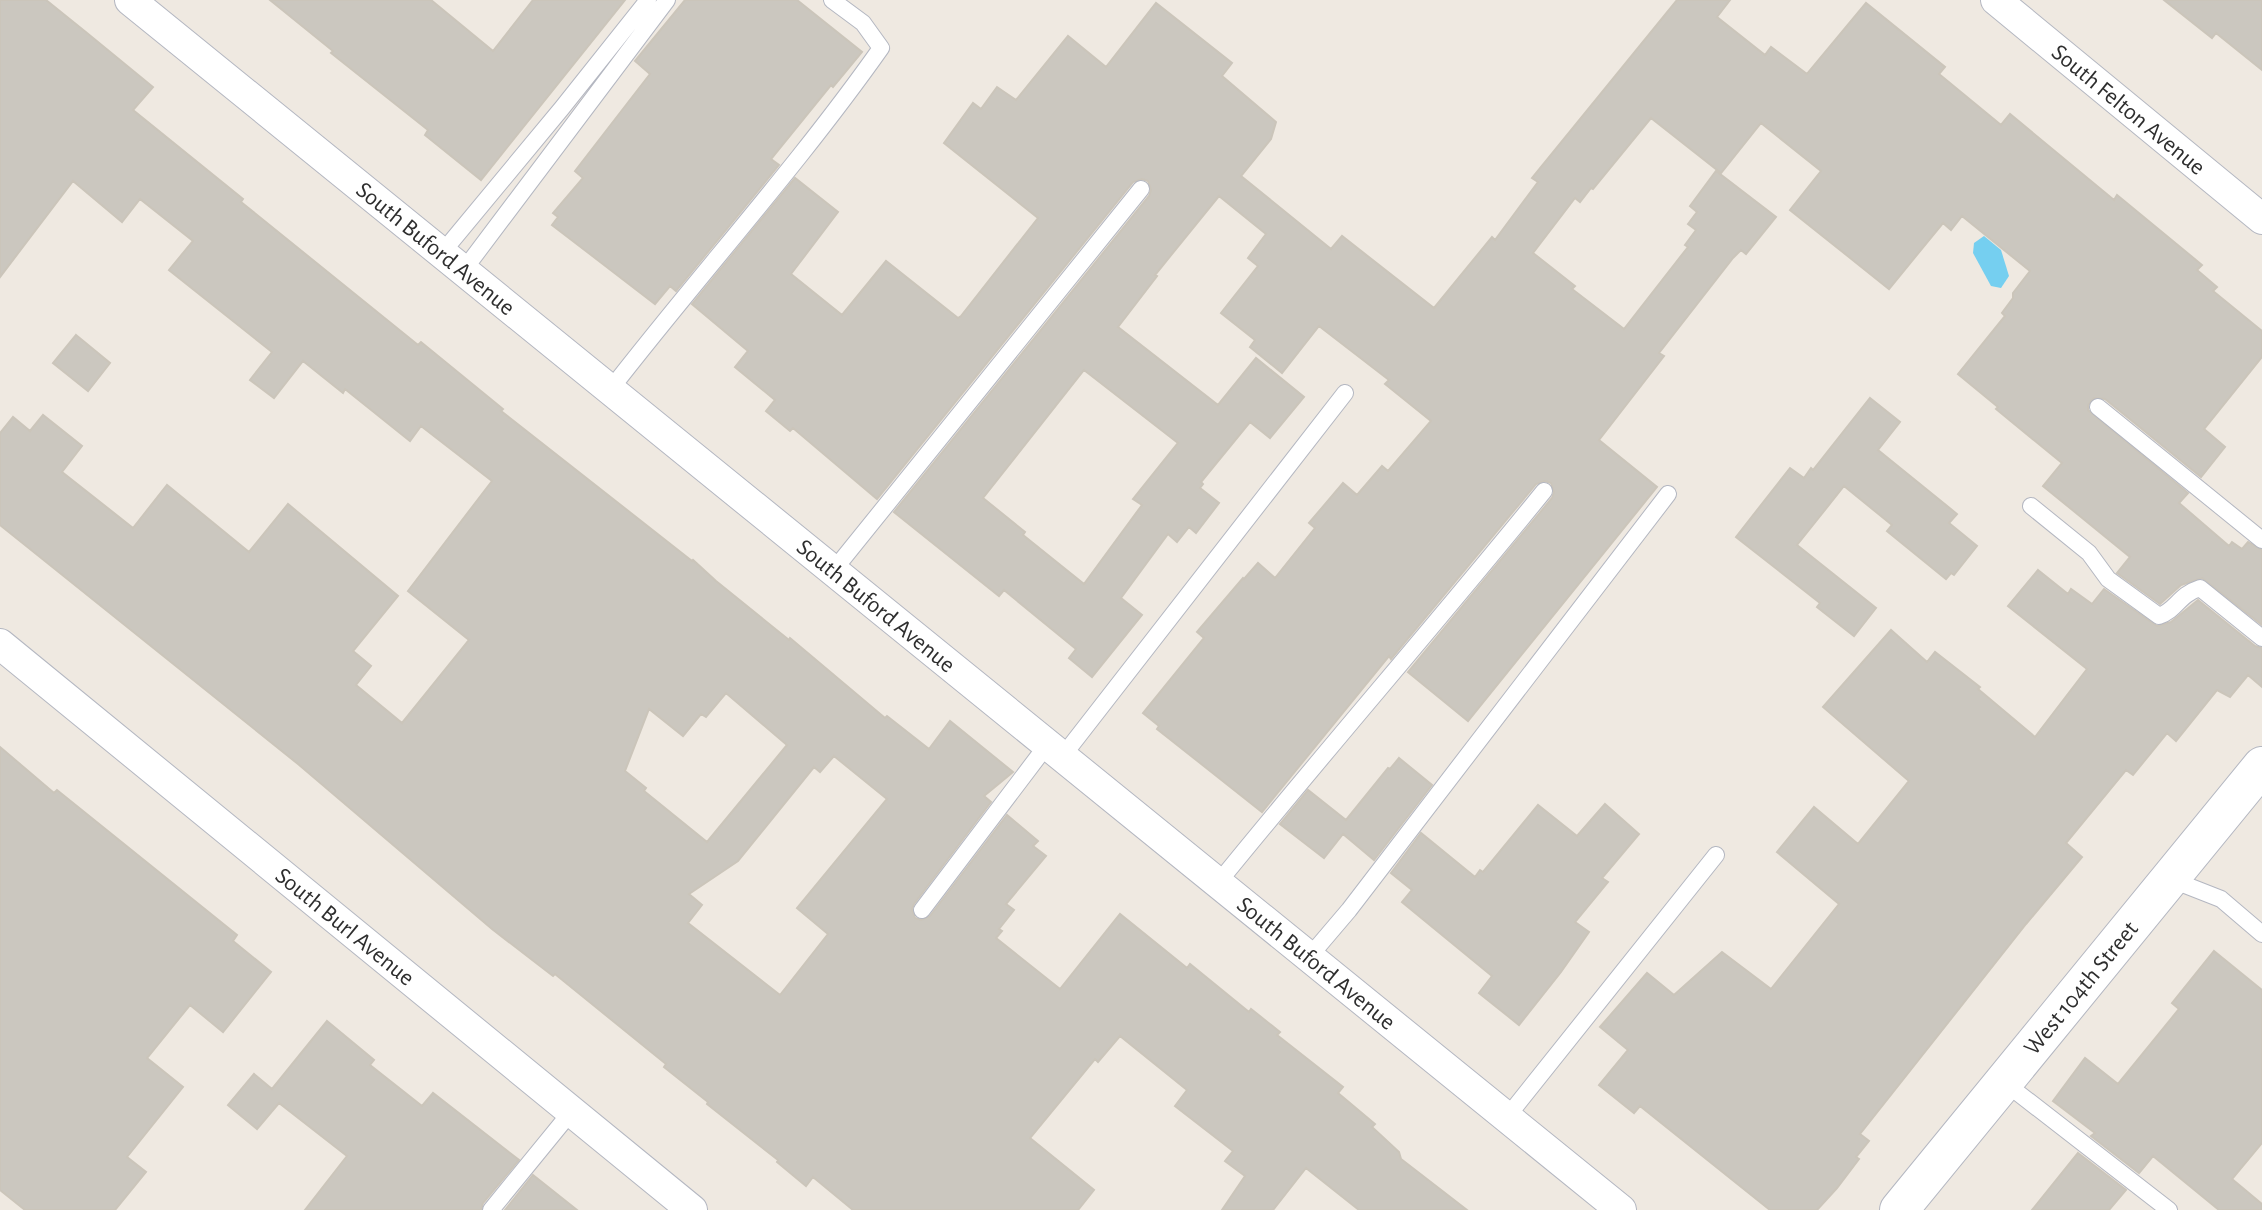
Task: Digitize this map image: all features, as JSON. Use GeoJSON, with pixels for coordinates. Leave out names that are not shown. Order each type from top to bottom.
{"type":"FeatureCollection","features":[{"type":"Feature","properties":{"kind":"street","name":"South Buford Avenue"},"geometry":{"type":"LineString","coordinates":[[130,0],[1621,1210]]}},
{"type":"Feature","properties":{"kind":"street","name":"South Felton Avenue"},"geometry":{"type":"LineString","coordinates":[[1996,0],[2262,219]]}},
{"type":"Feature","properties":{"kind":"street","name":"South Burl Avenue"},"geometry":{"type":"LineString","coordinates":[[0,644],[692,1210]]}},
{"type":"Feature","properties":{"kind":"street","name":"West 104th Street"},"geometry":{"type":"LineString","coordinates":[[1899,1210],[2262,766]]}},
{"type":"Feature","properties":{"kind":"lane"},"geometry":{"type":"LineString","coordinates":[[452,262],[562,108],[648,0]]}},
{"type":"Feature","properties":{"kind":"lane"},"geometry":{"type":"LineString","coordinates":[[452,262],[667,0]]}},
{"type":"Feature","properties":{"kind":"lane"},"geometry":{"type":"LineString","coordinates":[[610,390],[669,313],[836,112],[881,48],[863,23],[832,0]]}},
{"type":"Feature","properties":{"kind":"lane"},"geometry":{"type":"LineString","coordinates":[[832,571],[1141,189]]}},
{"type":"Feature","properties":{"kind":"lane"},"geometry":{"type":"LineString","coordinates":[[922,910],[1345,393]]}},
{"type":"Feature","properties":{"kind":"lane"},"geometry":{"type":"LineString","coordinates":[[2098,407],[2262,540]]}},
{"type":"Feature","properties":{"kind":"lane"},"geometry":{"type":"LineString","coordinates":[[1218,883],[1544,491]]}},
{"type":"Feature","properties":{"kind":"lane"},"geometry":{"type":"LineString","coordinates":[[1309,957],[1349,910],[1668,494]]}},
{"type":"Feature","properties":{"kind":"lane"},"geometry":{"type":"LineString","coordinates":[[2031,506],[2088,553],[2108,579],[2159,616],[2168,613],[2188,592],[2200,588],[2262,638]]}},
{"type":"Feature","properties":{"kind":"lane"},"geometry":{"type":"LineString","coordinates":[[1507,1118],[1716,855]]}},
{"type":"Feature","properties":{"kind":"lane"},"geometry":{"type":"LineString","coordinates":[[2170,879],[2221,899],[2262,934]]}},
{"type":"Feature","properties":{"kind":"lane"},"geometry":{"type":"LineString","coordinates":[[2004,1082],[2169,1210]]}},
{"type":"Feature","properties":{"kind":"lane"},"geometry":{"type":"LineString","coordinates":[[491,1210],[571,1112]]}},
{"type":"Feature","properties":{"kind":"water"},"geometry":{"type":"Polygon","coordinates":[[[1984,236],[2001,250],[2009,276],[2001,288],[1991,286],[1973,253],[1974,243],[1984,236]]]}},
{"type":"Feature","properties":{"kind":"building"},"geometry":{"type":"Polygon","coordinates":[[[0,0],[46,0],[153,87],[133,110],[243,199],[241,202],[418,345],[421,342],[503,409],[501,411],[693,560],[885,718],[887,716],[929,749],[950,721],[1013,772],[984,796],[991,802],[914,904],[912,909],[915,918],[921,920],[930,916],[1007,815],[1038,841],[1033,846],[1046,856],[1006,904],[1014,910],[999,929],[1002,931],[996,938],[1060,989],[1120,914],[1187,968],[1190,964],[1249,1012],[1251,1009],[1280,1032],[1277,1035],[1343,1087],[1338,1093],[1375,1124],[1372,1127],[1399,1152],[1401,1159],[1467,1210],[1359,1210],[1306,1168],[1273,1210],[1222,1210],[1245,1176],[1225,1161],[1233,1151],[1175,1106],[1187,1090],[1120,1036],[1098,1062],[1095,1059],[1030,1138],[1094,1190],[1078,1210],[853,1210],[813,1177],[806,1186],[664,1067],[666,1064],[555,974],[553,976],[492,929],[298,764],[0,525],[0,433],[13,417],[30,431],[43,415],[82,446],[62,472],[133,528],[167,485],[249,552],[288,504],[398,596],[353,651],[371,666],[356,685],[402,723],[469,640],[408,591],[492,481],[421,426],[410,441],[345,389],[343,393],[303,361],[274,398],[250,380],[272,352],[169,270],[193,241],[140,199],[122,222],[73,181],[0,277],[0,0]],[[726,693],[706,717],[701,714],[683,736],[649,709],[625,771],[646,788],[644,791],[707,842],[787,745],[726,693]],[[834,756],[820,772],[814,767],[738,861],[689,894],[702,905],[688,923],[780,995],[828,934],[797,908],[887,799],[834,756]]]}},
{"type":"Feature","properties":{"kind":"building"},"geometry":{"type":"Polygon","coordinates":[[[270,0],[431,0],[493,51],[533,0],[625,0],[481,180],[425,135],[428,130],[331,53],[333,51],[270,0]]]}},
{"type":"Feature","properties":{"kind":"building"},"geometry":{"type":"Polygon","coordinates":[[[685,0],[797,0],[862,52],[833,87],[831,85],[771,159],[779,165],[676,291],[670,286],[655,304],[552,225],[558,217],[553,213],[583,178],[575,171],[650,74],[635,61],[685,0]]]}},
{"type":"Feature","properties":{"kind":"building"},"geometry":{"type":"Polygon","coordinates":[[[1677,0],[1730,0],[1717,17],[1765,55],[1771,47],[1807,74],[1866,3],[1945,67],[1939,74],[2001,125],[2010,114],[2114,200],[2117,195],[2202,265],[2197,270],[2217,287],[2213,291],[2262,331],[2262,357],[2204,429],[2225,447],[2201,477],[2105,399],[2094,398],[2088,405],[2088,410],[2188,493],[2179,503],[2229,546],[2232,542],[2242,549],[2248,542],[2262,550],[2262,625],[2202,578],[2181,585],[2160,604],[2117,573],[2130,557],[2043,486],[2062,463],[1958,374],[2005,316],[2002,313],[2013,298],[2013,293],[2030,271],[1962,216],[1951,230],[1943,223],[1889,289],[1790,210],[1821,171],[1761,123],[1721,173],[1651,118],[1593,189],[1591,188],[1580,202],[1575,198],[1533,253],[1575,286],[1572,289],[1624,329],[1688,247],[1685,245],[1696,230],[1688,224],[1697,212],[1690,206],[1716,171],[1776,217],[1746,254],[1741,250],[1733,258],[1659,353],[1664,356],[1599,440],[1657,487],[1468,721],[1408,672],[1552,498],[1554,492],[1551,483],[1545,481],[1536,484],[1391,659],[1389,656],[1262,812],[1157,729],[1159,726],[1143,713],[1204,638],[1197,632],[1243,578],[1258,563],[1275,578],[1315,528],[1309,523],[1343,483],[1357,495],[1382,466],[1388,471],[1431,421],[1385,384],[1389,380],[1319,326],[1282,373],[1250,347],[1255,340],[1221,313],[1258,266],[1248,258],[1266,234],[1219,196],[1155,275],[1157,276],[1118,327],[1218,405],[1256,358],[1304,397],[1270,438],[1250,422],[1201,482],[1203,484],[1200,488],[1219,503],[1196,533],[1189,527],[1177,542],[1168,534],[1121,598],[1142,615],[1092,677],[1069,658],[1076,649],[1004,590],[999,596],[894,512],[1149,196],[1151,190],[1148,181],[1142,179],[1133,182],[877,499],[793,428],[790,431],[766,411],[775,400],[735,367],[748,351],[692,304],[795,178],[838,212],[791,274],[842,315],[886,261],[958,318],[1038,218],[944,143],[973,103],[981,109],[997,87],[1016,100],[1068,36],[1106,67],[1156,3],[1232,63],[1222,76],[1276,122],[1271,139],[1241,176],[1331,249],[1342,236],[1434,308],[1492,237],[1495,240],[1538,182],[1532,178],[1677,0]],[[1084,370],[983,498],[1025,532],[1023,535],[1084,584],[1142,505],[1133,499],[1178,443],[1084,370]]]}},
{"type":"Feature","properties":{"kind":"building"},"geometry":{"type":"Polygon","coordinates":[[[2164,0],[2262,0],[2262,70],[2216,33],[2212,38],[2164,0]]]}},
{"type":"Feature","properties":{"kind":"building"},"geometry":{"type":"Polygon","coordinates":[[[76,335],[110,363],[88,391],[53,363],[76,335]]]}},
{"type":"Feature","properties":{"kind":"building"},"geometry":{"type":"Polygon","coordinates":[[[1870,398],[1900,422],[1878,450],[1957,514],[1949,523],[1977,546],[1954,575],[1951,573],[1946,579],[1887,531],[1892,525],[1844,486],[1797,545],[1876,608],[1854,636],[1817,607],[1820,603],[1736,537],[1790,468],[1804,478],[1870,398]]]}},
{"type":"Feature","properties":{"kind":"building"},"geometry":{"type":"Polygon","coordinates":[[[2038,570],[2068,594],[2071,589],[2092,604],[2104,589],[2157,626],[2171,622],[2198,600],[2255,646],[2262,648],[2262,687],[2248,675],[2230,697],[2217,690],[2176,741],[2167,733],[2133,775],[2126,770],[2066,843],[2082,857],[1860,1134],[1869,1141],[1837,1188],[1817,1210],[1770,1210],[1640,1106],[1634,1113],[1599,1085],[1628,1050],[1600,1027],[1647,973],[1674,995],[1722,952],[1771,989],[1839,904],[1777,852],[1814,807],[1858,844],[1909,781],[1823,707],[1891,630],[1927,662],[1935,652],[1980,687],[1978,689],[2035,737],[2087,669],[2008,606],[2038,570]]]}},
{"type":"Feature","properties":{"kind":"building"},"geometry":{"type":"Polygon","coordinates":[[[0,747],[54,793],[57,790],[237,935],[233,941],[271,972],[223,1032],[190,1005],[147,1058],[183,1087],[127,1157],[146,1172],[115,1210],[25,1210],[0,1190],[0,747]]]}},
{"type":"Feature","properties":{"kind":"building"},"geometry":{"type":"Polygon","coordinates":[[[1399,758],[1432,785],[1374,860],[1343,834],[1324,858],[1280,824],[1308,790],[1346,820],[1399,758]]]}},
{"type":"Feature","properties":{"kind":"building"},"geometry":{"type":"Polygon","coordinates":[[[1605,804],[1639,834],[1602,878],[1608,882],[1575,922],[1589,932],[1519,1025],[1479,993],[1492,976],[1402,902],[1412,890],[1391,873],[1421,833],[1475,877],[1480,870],[1483,872],[1538,805],[1577,836],[1605,804]]]}},
{"type":"Feature","properties":{"kind":"building"},"geometry":{"type":"Polygon","coordinates":[[[2214,951],[2262,990],[2262,1143],[2232,1179],[2262,1204],[2262,1210],[2219,1210],[2153,1156],[2139,1173],[2091,1136],[2095,1133],[2053,1101],[2085,1058],[2118,1084],[2179,1009],[2172,1003],[2214,951]]]}},
{"type":"Feature","properties":{"kind":"building"},"geometry":{"type":"Polygon","coordinates":[[[327,1021],[374,1060],[370,1065],[422,1106],[433,1093],[519,1160],[483,1203],[481,1210],[305,1210],[347,1156],[279,1103],[257,1129],[228,1105],[254,1074],[272,1089],[327,1021]]]}},
{"type":"Feature","properties":{"kind":"building"},"geometry":{"type":"Polygon","coordinates":[[[2078,1153],[2126,1190],[2109,1210],[2032,1210],[2078,1153]]]}},
{"type":"Feature","properties":{"kind":"building"},"geometry":{"type":"Polygon","coordinates":[[[533,1175],[577,1210],[505,1210],[533,1175]]]}}]}
